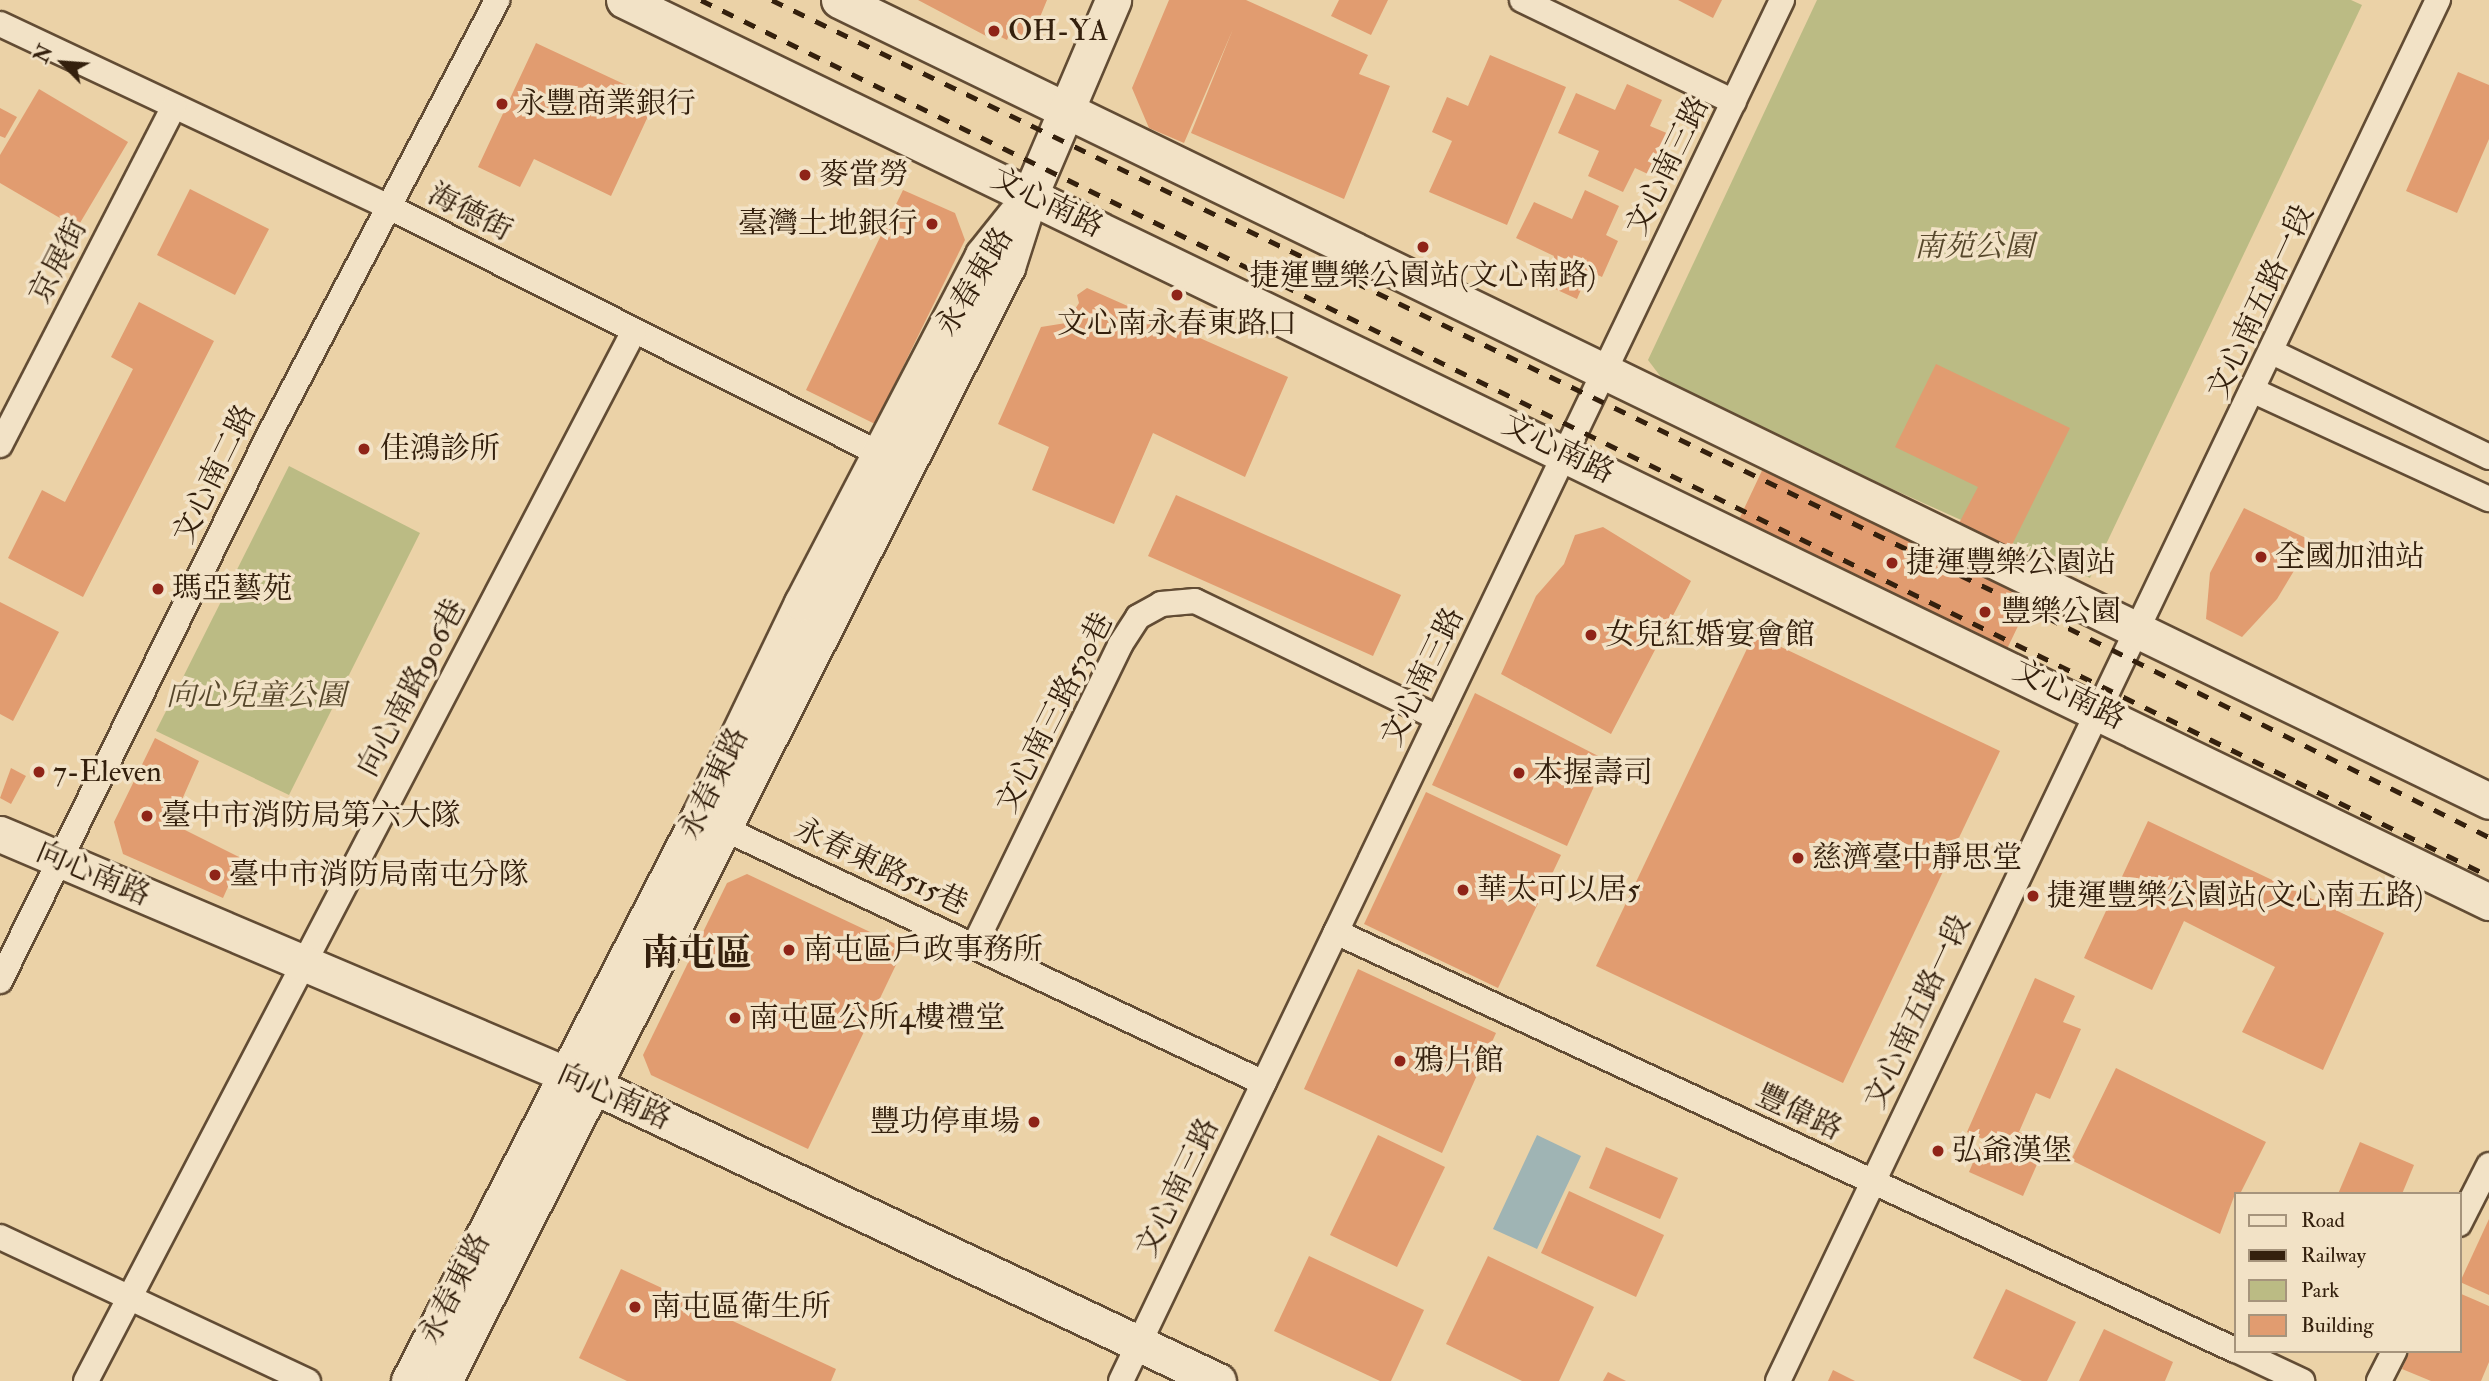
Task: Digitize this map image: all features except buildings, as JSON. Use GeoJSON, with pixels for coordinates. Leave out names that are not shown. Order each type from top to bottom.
{"type":"FeatureCollection","features":[{"type":"Feature","properties":{"kind":"main road","name":"文心南路"},"geometry":{"type":"LineString","coordinates":[[624,0],[2096,708],[2489,902]]}},
{"type":"Feature","properties":{"kind":"main road"},"geometry":{"type":"LineString","coordinates":[[839,0],[2489,801]]}},
{"type":"Feature","properties":{"kind":"main road","name":"永春東路"},"geometry":{"type":"LineString","coordinates":[[444,1381],[581,1081],[712,823],[802,603],[894,461],[983,255],[1030,195],[1113,0]]}},
{"type":"Feature","properties":{"kind":"main road","name":"向心南路"},"geometry":{"type":"LineString","coordinates":[[0,834],[581,1081],[1218,1381]]}},
{"type":"Feature","properties":{"kind":"main road","name":"永春東路"},"geometry":{"type":"LineString","coordinates":[[408,1381],[581,1081]]}},
{"type":"Feature","properties":{"kind":"street","name":"文心南二路"},"geometry":{"type":"LineString","coordinates":[[0,981],[264,446],[498,0]]}},
{"type":"Feature","properties":{"kind":"street"},"geometry":{"type":"LineString","coordinates":[[1522,0],[1734,102]]}},
{"type":"Feature","properties":{"kind":"street","name":"文心南三路"},"geometry":{"type":"LineString","coordinates":[[1121,1381],[1782,0]]}},
{"type":"Feature","properties":{"kind":"street","name":"文心南五路一段"},"geometry":{"type":"LineString","coordinates":[[1778,1381],[2096,708],[2140,630],[2438,0]]}},
{"type":"Feature","properties":{"kind":"street","name":"海德街"},"geometry":{"type":"LineString","coordinates":[[0,23],[389,207],[894,461]]}},
{"type":"Feature","properties":{"kind":"street","name":"京展街"},"geometry":{"type":"LineString","coordinates":[[0,444],[174,107]]}},
{"type":"Feature","properties":{"kind":"street","name":"向心南路906巷"},"geometry":{"type":"LineString","coordinates":[[86,1381],[634,331]]}},
{"type":"Feature","properties":{"kind":"street"},"geometry":{"type":"LineString","coordinates":[[2272,352],[2489,457]]}},
{"type":"Feature","properties":{"kind":"street"},"geometry":{"type":"LineString","coordinates":[[2254,391],[2489,499]]}},
{"type":"Feature","properties":{"kind":"street","name":"文心南三路530巷"},"geometry":{"type":"LineString","coordinates":[[974,946],[1120,645],[1138,617],[1161,604],[1195,601],[1438,718]]}},
{"type":"Feature","properties":{"kind":"street","name":"永春東路515巷"},"geometry":{"type":"LineString","coordinates":[[712,823],[1264,1083]]}},
{"type":"Feature","properties":{"kind":"street","name":"豐偉路"},"geometry":{"type":"LineString","coordinates":[[1336,933],[2234,1350]]}},
{"type":"Feature","properties":{"kind":"street"},"geometry":{"type":"LineString","coordinates":[[2461,1220],[2489,1165]]}},
{"type":"Feature","properties":{"kind":"street"},"geometry":{"type":"LineString","coordinates":[[0,1237],[308,1381]]}},
{"type":"Feature","properties":{"kind":"street","name":"豐偉路"},"geometry":{"type":"LineString","coordinates":[[2240,1353],[2302,1381]]}},
{"type":"Feature","properties":{"kind":"street"},"geometry":{"type":"LineString","coordinates":[[2379,1381],[2393,1353]]}},
{"type":"Feature","properties":{"kind":"green space","name":"南苑公園"},"geometry":{"type":"Polygon","coordinates":[[[1817,0],[2351,0],[2362,5],[2090,578],[1670,389],[1648,360],[1817,0]]]}},
{"type":"Feature","properties":{"kind":"green space","name":"向心兒童公園"},"geometry":{"type":"Polygon","coordinates":[[[289,466],[420,533],[289,795],[156,731],[289,466]]]}},
{"type":"Feature","properties":{"kind":"shaded area"},"geometry":{"type":"Polygon","coordinates":[[[1537,1135],[1581,1156],[1537,1249],[1493,1229],[1537,1135]]]}},
{"type":"Feature","properties":{"kind":"railway"},"geometry":{"type":"LineString","coordinates":[[701,0],[2489,876]]}},
{"type":"Feature","properties":{"kind":"railway"},"geometry":{"type":"LineString","coordinates":[[772,0],[2004,596],[2489,837]]}},
{"type":"Feature","properties":{"kind":"place","name":"OH-YA"},"geometry":{"type":"Point","coordinates":[994,31]}},
{"type":"Feature","properties":{"kind":"place","name":"永豐商業銀行"},"geometry":{"type":"Point","coordinates":[502,104]}},
{"type":"Feature","properties":{"kind":"place","name":"麥當勞"},"geometry":{"type":"Point","coordinates":[805,175]}},
{"type":"Feature","properties":{"kind":"place","name":"臺灣土地銀行"},"geometry":{"type":"Point","coordinates":[932,224]}},
{"type":"Feature","properties":{"kind":"place","name":"捷運豐樂公園站(文心南路)"},"geometry":{"type":"Point","coordinates":[1423,247]}},
{"type":"Feature","properties":{"kind":"place","name":"文心南永春東路口"},"geometry":{"type":"Point","coordinates":[1177,295]}},
{"type":"Feature","properties":{"kind":"place","name":"佳鴻診所"},"geometry":{"type":"Point","coordinates":[364,449]}},
{"type":"Feature","properties":{"kind":"place","name":"全國加油站"},"geometry":{"type":"Point","coordinates":[2261,557]}},
{"type":"Feature","properties":{"kind":"place","name":"捷運豐樂公園站"},"geometry":{"type":"Point","coordinates":[1892,563]}},
{"type":"Feature","properties":{"kind":"place","name":"瑪亞藝苑"},"geometry":{"type":"Point","coordinates":[158,589]}},
{"type":"Feature","properties":{"kind":"place","name":"豐樂公園"},"geometry":{"type":"Point","coordinates":[1985,612]}},
{"type":"Feature","properties":{"kind":"place","name":"女兒紅婚宴會館"},"geometry":{"type":"Point","coordinates":[1591,635]}},
{"type":"Feature","properties":{"kind":"place","name":"7-Eleven"},"geometry":{"type":"Point","coordinates":[39,772]}},
{"type":"Feature","properties":{"kind":"place","name":"本握壽司"},"geometry":{"type":"Point","coordinates":[1519,773]}},
{"type":"Feature","properties":{"kind":"place","name":"臺中市消防局第六大隊"},"geometry":{"type":"Point","coordinates":[147,816]}},
{"type":"Feature","properties":{"kind":"place","name":"慈濟臺中靜思堂"},"geometry":{"type":"Point","coordinates":[1798,858]}},
{"type":"Feature","properties":{"kind":"place","name":"臺中市消防局南屯分隊"},"geometry":{"type":"Point","coordinates":[215,875]}},
{"type":"Feature","properties":{"kind":"place","name":"華太可以居5"},"geometry":{"type":"Point","coordinates":[1463,890]}},
{"type":"Feature","properties":{"kind":"place","name":"捷運豐樂公園站(文心南五路)"},"geometry":{"type":"Point","coordinates":[2033,896]}},
{"type":"Feature","properties":{"kind":"place","name":"南屯區戶政事務所"},"geometry":{"type":"Point","coordinates":[789,950]}},
{"type":"Feature","properties":{"kind":"place","name":"南屯區公所4樓禮堂"},"geometry":{"type":"Point","coordinates":[735,1018]}},
{"type":"Feature","properties":{"kind":"place","name":"鴉片館"},"geometry":{"type":"Point","coordinates":[1400,1061]}},
{"type":"Feature","properties":{"kind":"place","name":"豐功停車場"},"geometry":{"type":"Point","coordinates":[1034,1122]}},
{"type":"Feature","properties":{"kind":"place","name":"弘爺漢堡"},"geometry":{"type":"Point","coordinates":[1938,1151]}},
{"type":"Feature","properties":{"kind":"place","name":"南屯區衛生所"},"geometry":{"type":"Point","coordinates":[635,1307]}},
{"type":"Feature","properties":{"kind":"district","name":"南屯區"},"geometry":{"type":"Point","coordinates":[697,954]}}]}
